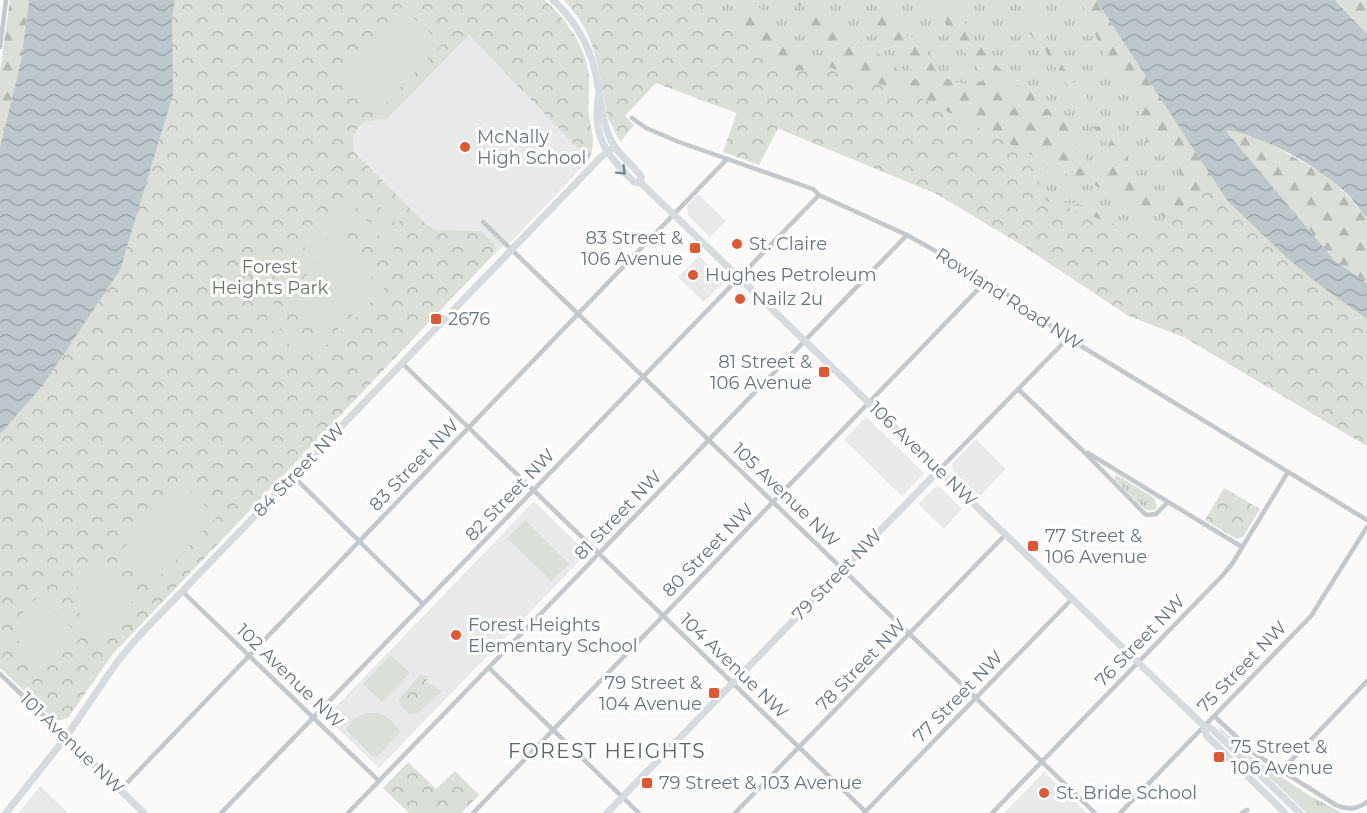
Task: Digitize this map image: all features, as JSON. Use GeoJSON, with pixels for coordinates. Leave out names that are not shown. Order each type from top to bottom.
{"type":"FeatureCollection","features":[{"type":"Feature","properties":{"kind":"main road"},"geometry":{"type":"LineString","coordinates":[[553,0],[569,17],[584,39],[594,66],[603,117],[615,147]]}},
{"type":"Feature","properties":{"kind":"main road"},"geometry":{"type":"LineString","coordinates":[[599,94],[597,122],[606,152]]}},
{"type":"Feature","properties":{"kind":"main road","name":"84 Street NW"},"geometry":{"type":"LineString","coordinates":[[6,813],[66,737],[117,662],[138,637],[606,152],[615,147]]}},
{"type":"Feature","properties":{"kind":"main road","name":"106 Avenue NW"},"geometry":{"type":"LineString","coordinates":[[615,147],[639,173],[641,183]]}},
{"type":"Feature","properties":{"kind":"main road","name":"106 Avenue NW"},"geometry":{"type":"LineString","coordinates":[[606,152],[634,182],[641,183],[675,215],[1204,726],[1212,729],[1300,813]]}},
{"type":"Feature","properties":{"kind":"main road","name":"79 Street NW"},"geometry":{"type":"LineString","coordinates":[[607,813],[939,470]]}},
{"type":"Feature","properties":{"kind":"main road","name":"106 Avenue NW"},"geometry":{"type":"LineString","coordinates":[[1204,726],[1206,735],[1285,813]]}},
{"type":"Feature","properties":{"kind":"main road","name":"101 Avenue NW"},"geometry":{"type":"LineString","coordinates":[[66,737],[144,813]]}},
{"type":"Feature","properties":{"kind":"street"},"geometry":{"type":"LineString","coordinates":[[0,47],[6,0]]}},
{"type":"Feature","properties":{"kind":"street","name":"Rowland Road NW"},"geometry":{"type":"LineString","coordinates":[[632,118],[646,128],[668,138],[813,189],[819,195],[907,235],[987,280],[1068,338],[1367,520]]}},
{"type":"Feature","properties":{"kind":"street","name":"83 Street NW"},"geometry":{"type":"LineString","coordinates":[[120,790],[727,159]]}},
{"type":"Feature","properties":{"kind":"street","name":"82 Street NW"},"geometry":{"type":"LineString","coordinates":[[221,813],[819,195]]}},
{"type":"Feature","properties":{"kind":"street","name":"105 Avenue NW"},"geometry":{"type":"LineString","coordinates":[[483,222],[1095,813]]}},
{"type":"Feature","properties":{"kind":"street","name":"81 Street NW"},"geometry":{"type":"LineString","coordinates":[[348,813],[907,235]]}},
{"type":"Feature","properties":{"kind":"street","name":"80 Street NW"},"geometry":{"type":"LineString","coordinates":[[473,813],[987,280]]}},
{"type":"Feature","properties":{"kind":"street","name":"79 Street NW"},"geometry":{"type":"LineString","coordinates":[[939,470],[1068,338]]}},
{"type":"Feature","properties":{"kind":"street","name":"104 Avenue NW"},"geometry":{"type":"LineString","coordinates":[[402,363],[866,813]]}},
{"type":"Feature","properties":{"kind":"street"},"geometry":{"type":"LineString","coordinates":[[1018,389],[1146,515],[1156,514],[1168,502]]}},
{"type":"Feature","properties":{"kind":"street"},"geometry":{"type":"LineString","coordinates":[[1082,450],[1242,547]]}},
{"type":"Feature","properties":{"kind":"street","name":"76 Street NW"},"geometry":{"type":"LineString","coordinates":[[992,813],[1222,576],[1288,472]]}},
{"type":"Feature","properties":{"kind":"street"},"geometry":{"type":"LineString","coordinates":[[293,476],[423,604]]}},
{"type":"Feature","properties":{"kind":"street","name":"75 Street NW"},"geometry":{"type":"LineString","coordinates":[[1120,813],[1311,616],[1367,527]]}},
{"type":"Feature","properties":{"kind":"street","name":"78 Street NW"},"geometry":{"type":"LineString","coordinates":[[735,813],[1005,535]]}},
{"type":"Feature","properties":{"kind":"street","name":"102 Avenue NW"},"geometry":{"type":"LineString","coordinates":[[182,591],[379,781]]}},
{"type":"Feature","properties":{"kind":"street","name":"77 Street NW"},"geometry":{"type":"LineString","coordinates":[[866,813],[1072,599]]}},
{"type":"Feature","properties":{"kind":"street"},"geometry":{"type":"LineString","coordinates":[[489,668],[639,813]]}},
{"type":"Feature","properties":{"kind":"street","name":"101 Avenue NW"},"geometry":{"type":"LineString","coordinates":[[0,674],[66,737]]}},
{"type":"Feature","properties":{"kind":"street"},"geometry":{"type":"LineString","coordinates":[[1281,771],[1367,681]]}},
{"type":"Feature","properties":{"kind":"street"},"geometry":{"type":"LineString","coordinates":[[1214,716],[1255,754],[1336,805],[1348,809],[1367,802]]}},
{"type":"Feature","properties":{"kind":"shaded area","name":"McNally High School"},"geometry":{"type":"Polygon","coordinates":[[[469,35],[589,160],[513,240],[496,252],[494,244],[437,230],[427,225],[354,152],[352,142],[355,131],[362,123],[370,120],[386,120],[469,35]]]}},
{"type":"Feature","properties":{"kind":"shaded area"},"geometry":{"type":"Polygon","coordinates":[[[698,194],[726,221],[710,237],[688,215],[687,206],[698,194]]]}},
{"type":"Feature","properties":{"kind":"shaded area"},"geometry":{"type":"Polygon","coordinates":[[[699,256],[725,281],[704,302],[678,277],[699,256]]]}},
{"type":"Feature","properties":{"kind":"shaded area"},"geometry":{"type":"Polygon","coordinates":[[[866,417],[924,473],[902,496],[844,440],[866,417]]]}},
{"type":"Feature","properties":{"kind":"shaded area"},"geometry":{"type":"Polygon","coordinates":[[[976,439],[1006,469],[979,497],[953,471],[952,464],[976,439]]]}},
{"type":"Feature","properties":{"kind":"shaded area"},"geometry":{"type":"Polygon","coordinates":[[[940,487],[962,509],[944,529],[918,504],[934,488],[940,487]]]}},
{"type":"Feature","properties":{"kind":"shaded area","name":"Forest Heights Elementary School"},"geometry":{"type":"Polygon","coordinates":[[[534,501],[587,553],[379,768],[326,717],[534,501]]]}},
{"type":"Feature","properties":{"kind":"shaded area","name":"St. Bride School"},"geometry":{"type":"Polygon","coordinates":[[[1044,772],[1087,813],[1004,813],[1044,772]]]}},
{"type":"Feature","properties":{"kind":"shaded area"},"geometry":{"type":"Polygon","coordinates":[[[40,786],[68,813],[19,813],[40,786]]]}},
{"type":"Feature","properties":{"kind":"green space"},"geometry":{"type":"Polygon","coordinates":[[[10,0],[29,0],[21,61],[0,147],[0,71],[10,0]]]}},
{"type":"Feature","properties":{"kind":"green space","name":"Forest Heights Park"},"geometry":{"type":"Polygon","coordinates":[[[175,0],[544,0],[560,15],[574,34],[584,56],[589,78],[588,110],[593,138],[592,147],[589,160],[469,35],[386,120],[365,122],[356,130],[353,143],[354,152],[427,225],[437,230],[481,231],[494,244],[496,252],[112,655],[68,718],[56,721],[0,668],[0,434],[16,414],[172,19],[175,0]]]}},
{"type":"Feature","properties":{"kind":"green space"},"geometry":{"type":"Polygon","coordinates":[[[564,0],[693,0],[734,23],[747,19],[737,4],[737,0],[751,2],[765,14],[773,33],[783,35],[789,47],[787,58],[789,67],[807,64],[825,53],[825,45],[806,19],[804,6],[794,4],[792,0],[803,1],[818,6],[838,25],[846,31],[851,31],[911,81],[917,78],[875,25],[875,20],[880,16],[899,21],[905,34],[922,42],[934,68],[944,77],[956,82],[982,81],[983,76],[972,59],[963,51],[978,44],[1009,76],[1009,86],[1019,85],[1030,91],[1040,103],[1066,124],[1078,149],[1097,170],[1104,169],[1112,155],[1105,141],[1092,126],[1103,127],[1114,144],[1133,163],[1145,186],[1166,200],[1177,187],[1178,158],[1170,154],[1159,138],[1147,143],[1134,93],[1123,83],[1118,70],[1104,54],[1080,0],[1096,0],[1227,200],[1284,255],[1321,286],[1367,319],[1367,446],[1184,337],[1129,316],[1025,247],[937,194],[777,128],[656,83],[602,85],[590,40],[572,9],[564,0]],[[1048,167],[1041,174],[1048,200],[1082,205],[1109,217],[1147,228],[1158,227],[1168,219],[1147,206],[1139,206],[1108,193],[1084,178],[1068,175],[1048,167]]]}},
{"type":"Feature","properties":{"kind":"green space"},"geometry":{"type":"Polygon","coordinates":[[[564,0],[693,0],[734,23],[780,76],[822,65],[917,96],[1045,162],[1037,174],[1045,200],[1129,229],[1158,227],[1185,205],[1218,185],[1236,209],[1284,254],[1324,288],[1367,319],[1367,446],[1184,337],[1129,316],[1025,247],[937,194],[778,128],[759,165],[723,152],[737,112],[656,83],[625,116],[634,125],[620,142],[607,116],[597,58],[590,36],[564,0]]]}},
{"type":"Feature","properties":{"kind":"green space"},"geometry":{"type":"Polygon","coordinates":[[[693,0],[1096,0],[1218,185],[1185,205],[1158,227],[1129,229],[1044,200],[780,76],[734,23],[693,0]]]}},
{"type":"Feature","properties":{"kind":"green space"},"geometry":{"type":"Polygon","coordinates":[[[932,0],[948,0],[973,34],[974,40],[957,44],[932,0]]]}},
{"type":"Feature","properties":{"kind":"green space"},"geometry":{"type":"Polygon","coordinates":[[[1335,0],[1367,0],[1367,34],[1339,3],[1335,0]]]}},
{"type":"Feature","properties":{"kind":"green space"},"geometry":{"type":"Polygon","coordinates":[[[402,7],[442,44],[380,109],[341,72],[402,7]]]}},
{"type":"Feature","properties":{"kind":"green space"},"geometry":{"type":"Polygon","coordinates":[[[1034,14],[1070,79],[1091,103],[1093,114],[1086,116],[1045,50],[1029,33],[1027,15],[1034,14]]]}},
{"type":"Feature","properties":{"kind":"green space"},"geometry":{"type":"Polygon","coordinates":[[[1224,129],[1261,139],[1327,176],[1345,193],[1367,218],[1367,283],[1335,261],[1224,129]]]}},
{"type":"Feature","properties":{"kind":"green space"},"geometry":{"type":"Polygon","coordinates":[[[388,195],[407,213],[396,224],[378,205],[388,195]]]}},
{"type":"Feature","properties":{"kind":"green space"},"geometry":{"type":"Polygon","coordinates":[[[352,200],[358,206],[347,218],[373,223],[390,239],[394,250],[393,274],[386,287],[332,342],[316,348],[301,348],[287,344],[276,335],[269,323],[266,309],[267,294],[275,279],[352,200]],[[349,225],[339,228],[281,285],[275,296],[273,308],[275,319],[287,337],[308,344],[328,337],[381,283],[389,263],[388,253],[379,236],[361,226],[349,225]]]}},
{"type":"Feature","properties":{"kind":"green space"},"geometry":{"type":"Polygon","coordinates":[[[345,235],[380,269],[318,333],[283,299],[345,235]]]}},
{"type":"Feature","properties":{"kind":"green space"},"geometry":{"type":"Polygon","coordinates":[[[1117,475],[1154,498],[1157,507],[1155,510],[1146,510],[1114,479],[1117,475]]]}},
{"type":"Feature","properties":{"kind":"green space"},"geometry":{"type":"Polygon","coordinates":[[[184,485],[217,517],[155,581],[122,549],[184,485]]]}},
{"type":"Feature","properties":{"kind":"green space"},"geometry":{"type":"Polygon","coordinates":[[[1224,488],[1260,509],[1243,537],[1237,539],[1205,520],[1224,488]]]}},
{"type":"Feature","properties":{"kind":"green space"},"geometry":{"type":"Polygon","coordinates":[[[525,520],[569,564],[551,581],[507,538],[525,520]]]}},
{"type":"Feature","properties":{"kind":"green space"},"geometry":{"type":"Polygon","coordinates":[[[98,562],[133,596],[133,601],[99,635],[89,628],[83,619],[78,609],[77,599],[82,579],[98,562]]]}},
{"type":"Feature","properties":{"kind":"green space"},"geometry":{"type":"Polygon","coordinates":[[[39,597],[74,630],[74,635],[41,669],[24,654],[18,634],[23,614],[39,597]]]}},
{"type":"Feature","properties":{"kind":"green space"},"geometry":{"type":"Polygon","coordinates":[[[391,655],[410,673],[382,702],[363,684],[391,655]]]}},
{"type":"Feature","properties":{"kind":"green space"},"geometry":{"type":"Polygon","coordinates":[[[421,674],[427,677],[426,682],[442,691],[419,712],[410,715],[401,706],[399,699],[421,674]]]}},
{"type":"Feature","properties":{"kind":"green space"},"geometry":{"type":"Polygon","coordinates":[[[366,713],[386,716],[400,732],[378,756],[372,756],[346,730],[353,719],[366,713]]]}},
{"type":"Feature","properties":{"kind":"green space"},"geometry":{"type":"Polygon","coordinates":[[[1218,726],[1255,760],[1307,794],[1342,813],[1307,813],[1221,732],[1218,726]]]}},
{"type":"Feature","properties":{"kind":"green space"},"geometry":{"type":"Polygon","coordinates":[[[408,762],[436,789],[455,771],[479,795],[461,813],[409,813],[383,788],[408,762]]]}},
{"type":"Feature","properties":{"kind":"water"},"geometry":{"type":"Polygon","coordinates":[[[29,0],[175,0],[172,19],[173,94],[120,270],[43,385],[0,434],[0,147],[21,61],[29,0]]]}},
{"type":"Feature","properties":{"kind":"water"},"geometry":{"type":"Polygon","coordinates":[[[1096,0],[1335,0],[1367,34],[1367,218],[1343,190],[1303,161],[1255,138],[1225,130],[1335,261],[1367,283],[1367,319],[1321,286],[1284,255],[1227,200],[1096,0]]]}},
{"type":"Feature","properties":{"kind":"place","name":"McNally High School"},"geometry":{"type":"Point","coordinates":[465,147]}},
{"type":"Feature","properties":{"kind":"place","name":"St. Claire"},"geometry":{"type":"Point","coordinates":[737,244]}},
{"type":"Feature","properties":{"kind":"place","name":"83 Street & 106 Avenue"},"geometry":{"type":"Point","coordinates":[695,248]}},
{"type":"Feature","properties":{"kind":"place","name":"Hughes Petroleum"},"geometry":{"type":"Point","coordinates":[693,275]}},
{"type":"Feature","properties":{"kind":"place","name":"Nailz 2u"},"geometry":{"type":"Point","coordinates":[740,299]}},
{"type":"Feature","properties":{"kind":"place","name":"2676"},"geometry":{"type":"Point","coordinates":[436,319]}},
{"type":"Feature","properties":{"kind":"place","name":"81 Street & 106 Avenue"},"geometry":{"type":"Point","coordinates":[824,372]}},
{"type":"Feature","properties":{"kind":"place","name":"77 Street & 106 Avenue"},"geometry":{"type":"Point","coordinates":[1033,546]}},
{"type":"Feature","properties":{"kind":"place","name":"Forest Heights Elementary School"},"geometry":{"type":"Point","coordinates":[456,635]}},
{"type":"Feature","properties":{"kind":"place","name":"79 Street & 104 Avenue"},"geometry":{"type":"Point","coordinates":[714,693]}},
{"type":"Feature","properties":{"kind":"place","name":"75 Street & 106 Avenue"},"geometry":{"type":"Point","coordinates":[1219,757]}},
{"type":"Feature","properties":{"kind":"place","name":"79 Street & 103 Avenue"},"geometry":{"type":"Point","coordinates":[647,783]}},
{"type":"Feature","properties":{"kind":"place","name":"St. Bride School"},"geometry":{"type":"Point","coordinates":[1044,793]}},
{"type":"Feature","properties":{"kind":"district","name":"FOREST HEIGHTS"},"geometry":{"type":"Point","coordinates":[607,751]}}]}
